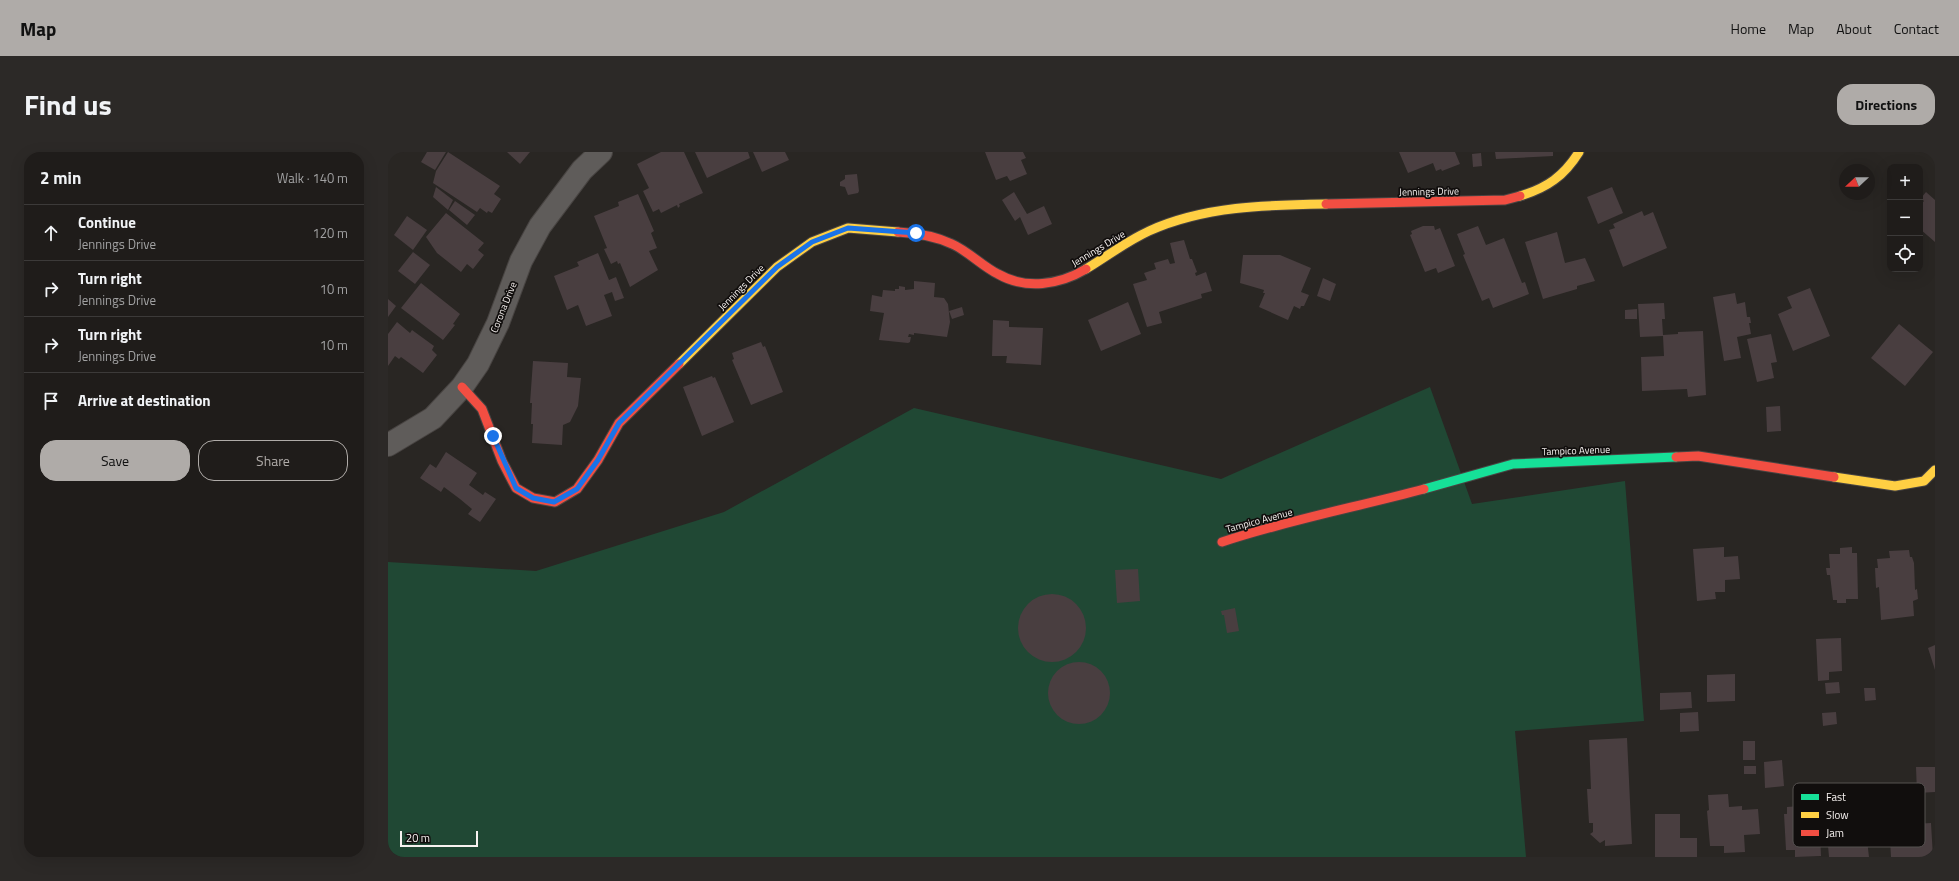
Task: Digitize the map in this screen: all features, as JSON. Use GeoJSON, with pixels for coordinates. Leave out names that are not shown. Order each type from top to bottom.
{"type":"FeatureCollection","features":[{"type":"Feature","properties":{"kind":"street","name":"Corona Drive"},"geometry":{"type":"LineString","coordinates":[[388,445],[433,418],[462,387],[478,364],[495,330],[521,261],[540,226],[570,185],[601,152]]}},
{"type":"Feature","properties":{"kind":"street","name":"Jennings Drive"},"geometry":{"type":"LineString","coordinates":[[462,387],[482,409],[502,461],[516,488],[533,498],[554,502],[577,489],[598,460],[619,423],[777,267],[812,242],[848,228],[916,233],[952,244],[999,275],[1027,284],[1050,284],[1078,274],[1148,230],[1190,216],[1268,206],[1505,200],[1540,190],[1569,168],[1579,152]]}},
{"type":"Feature","properties":{"kind":"street","name":"Tampico Avenue"},"geometry":{"type":"LineString","coordinates":[[1222,542],[1255,530],[1357,507],[1513,464],[1698,456],[1895,486],[1924,481],[1935,470]]}},
{"type":"Feature","properties":{"kind":"green space"},"geometry":{"type":"Polygon","coordinates":[[[1430,387],[1472,504],[1625,481],[1644,721],[1515,731],[1526,857],[388,857],[388,562],[536,571],[724,512],[914,408],[1221,479],[1430,387]]]}},
{"type":"Feature","properties":{"kind":"building"},"geometry":{"type":"Polygon","coordinates":[[[427,152],[446,152],[435,170],[421,162],[427,152]]]}},
{"type":"Feature","properties":{"kind":"building"},"geometry":{"type":"Polygon","coordinates":[[[448,152],[500,186],[494,194],[501,199],[492,213],[488,211],[487,213],[480,208],[477,212],[433,183],[436,171],[448,152]]]}},
{"type":"Feature","properties":{"kind":"building"},"geometry":{"type":"Polygon","coordinates":[[[507,152],[530,152],[520,164],[507,152]]]}},
{"type":"Feature","properties":{"kind":"building"},"geometry":{"type":"Polygon","coordinates":[[[661,152],[684,152],[703,193],[679,204],[680,206],[678,208],[677,205],[661,213],[659,209],[653,212],[643,191],[649,188],[637,164],[661,152]]]}},
{"type":"Feature","properties":{"kind":"building"},"geometry":{"type":"Polygon","coordinates":[[[695,152],[748,152],[750,158],[707,178],[695,152]]]}},
{"type":"Feature","properties":{"kind":"building"},"geometry":{"type":"Polygon","coordinates":[[[753,152],[785,152],[789,160],[762,172],[753,152]]]}},
{"type":"Feature","properties":{"kind":"building"},"geometry":{"type":"Polygon","coordinates":[[[985,152],[1023,152],[1026,158],[1021,160],[1027,174],[1010,181],[1007,176],[996,180],[985,152]]]}},
{"type":"Feature","properties":{"kind":"building"},"geometry":{"type":"Polygon","coordinates":[[[1399,152],[1455,152],[1460,164],[1442,171],[1441,169],[1436,171],[1433,163],[1408,173],[1399,152]]]}},
{"type":"Feature","properties":{"kind":"building"},"geometry":{"type":"Polygon","coordinates":[[[1495,152],[1553,152],[1553,156],[1496,159],[1495,152]]]}},
{"type":"Feature","properties":{"kind":"building"},"geometry":{"type":"Polygon","coordinates":[[[1481,153],[1482,166],[1473,167],[1472,154],[1481,153]]]}},
{"type":"Feature","properties":{"kind":"building"},"geometry":{"type":"Polygon","coordinates":[[[857,174],[859,191],[858,193],[848,195],[845,187],[840,186],[840,182],[845,179],[845,175],[857,174]]]}},
{"type":"Feature","properties":{"kind":"building"},"geometry":{"type":"Polygon","coordinates":[[[436,187],[453,200],[448,210],[433,197],[436,187]]]}},
{"type":"Feature","properties":{"kind":"building"},"geometry":{"type":"Polygon","coordinates":[[[1612,187],[1623,213],[1598,224],[1587,197],[1612,187]]]}},
{"type":"Feature","properties":{"kind":"building"},"geometry":{"type":"Polygon","coordinates":[[[1014,192],[1027,214],[1044,206],[1052,224],[1028,235],[1020,217],[1015,221],[1002,200],[1014,192]]]}},
{"type":"Feature","properties":{"kind":"building"},"geometry":{"type":"Polygon","coordinates":[[[1926,192],[1935,200],[1935,242],[1923,232],[1923,196],[1926,192]]]}},
{"type":"Feature","properties":{"kind":"building"},"geometry":{"type":"Polygon","coordinates":[[[638,194],[654,231],[651,233],[657,248],[649,251],[658,270],[630,287],[620,263],[618,264],[617,261],[611,264],[604,249],[607,248],[594,216],[619,206],[618,202],[638,194]]]}},
{"type":"Feature","properties":{"kind":"building"},"geometry":{"type":"Polygon","coordinates":[[[455,201],[475,215],[467,225],[449,210],[455,201]]]}},
{"type":"Feature","properties":{"kind":"building"},"geometry":{"type":"Polygon","coordinates":[[[1642,211],[1644,216],[1653,212],[1667,248],[1623,267],[1609,230],[1615,228],[1613,224],[1642,211]]]}},
{"type":"Feature","properties":{"kind":"building"},"geometry":{"type":"Polygon","coordinates":[[[446,213],[484,243],[478,250],[484,255],[473,269],[467,264],[461,272],[437,253],[426,237],[446,213]]]}},
{"type":"Feature","properties":{"kind":"building"},"geometry":{"type":"Polygon","coordinates":[[[407,216],[427,230],[413,250],[394,235],[407,216]]]}},
{"type":"Feature","properties":{"kind":"building"},"geometry":{"type":"Polygon","coordinates":[[[1423,226],[1434,226],[1435,230],[1440,228],[1455,266],[1438,273],[1436,268],[1425,272],[1410,235],[1412,234],[1411,231],[1423,226]]]}},
{"type":"Feature","properties":{"kind":"building"},"geometry":{"type":"Polygon","coordinates":[[[1478,226],[1486,245],[1504,238],[1522,283],[1525,282],[1529,294],[1493,308],[1489,298],[1482,301],[1463,255],[1465,254],[1457,234],[1478,226]]]}},
{"type":"Feature","properties":{"kind":"building"},"geometry":{"type":"Polygon","coordinates":[[[1557,232],[1565,263],[1585,258],[1595,281],[1577,286],[1577,289],[1543,299],[1525,242],[1557,232]]]}},
{"type":"Feature","properties":{"kind":"building"},"geometry":{"type":"Polygon","coordinates":[[[1184,240],[1190,259],[1192,259],[1197,272],[1195,273],[1196,276],[1206,272],[1212,291],[1201,294],[1202,298],[1159,312],[1162,323],[1147,327],[1133,284],[1147,280],[1144,273],[1156,269],[1154,263],[1168,259],[1170,264],[1175,263],[1170,243],[1184,240]]]}},
{"type":"Feature","properties":{"kind":"building"},"geometry":{"type":"Polygon","coordinates":[[[413,252],[430,265],[415,284],[398,271],[413,252]]]}},
{"type":"Feature","properties":{"kind":"building"},"geometry":{"type":"Polygon","coordinates":[[[598,253],[609,280],[616,277],[624,298],[615,301],[612,292],[604,295],[612,316],[586,326],[578,305],[567,310],[554,276],[579,266],[577,262],[598,253]]]}},
{"type":"Feature","properties":{"kind":"building"},"geometry":{"type":"Polygon","coordinates":[[[1243,255],[1280,255],[1311,268],[1301,292],[1309,295],[1304,306],[1301,306],[1300,309],[1294,306],[1288,320],[1259,307],[1265,293],[1263,293],[1264,290],[1240,283],[1243,255]]]}},
{"type":"Feature","properties":{"kind":"building"},"geometry":{"type":"Polygon","coordinates":[[[1323,278],[1336,284],[1330,301],[1317,296],[1323,278]]]}},
{"type":"Feature","properties":{"kind":"building"},"geometry":{"type":"Polygon","coordinates":[[[914,281],[935,283],[934,297],[944,298],[948,304],[950,322],[947,337],[914,333],[914,335],[909,334],[908,337],[911,337],[910,342],[908,343],[879,340],[884,313],[870,311],[872,295],[882,297],[883,290],[895,291],[895,289],[899,289],[899,286],[905,287],[905,290],[914,289],[914,281]]]}},
{"type":"Feature","properties":{"kind":"building"},"geometry":{"type":"Polygon","coordinates":[[[421,283],[460,314],[453,324],[455,325],[443,340],[401,308],[421,283]]]}},
{"type":"Feature","properties":{"kind":"building"},"geometry":{"type":"Polygon","coordinates":[[[1810,288],[1830,336],[1793,351],[1778,314],[1792,308],[1787,297],[1810,288]]]}},
{"type":"Feature","properties":{"kind":"building"},"geometry":{"type":"Polygon","coordinates":[[[1735,293],[1737,304],[1745,302],[1747,317],[1750,317],[1751,323],[1749,323],[1751,334],[1737,337],[1741,358],[1724,361],[1713,297],[1735,293]]]}},
{"type":"Feature","properties":{"kind":"building"},"geometry":{"type":"Polygon","coordinates":[[[388,299],[396,306],[388,317],[388,299]]]}},
{"type":"Feature","properties":{"kind":"building"},"geometry":{"type":"Polygon","coordinates":[[[1128,302],[1141,334],[1101,351],[1088,320],[1128,302]]]}},
{"type":"Feature","properties":{"kind":"building"},"geometry":{"type":"Polygon","coordinates":[[[1664,303],[1665,319],[1662,319],[1663,335],[1678,334],[1678,332],[1703,331],[1706,395],[1688,397],[1687,389],[1642,391],[1641,357],[1664,356],[1663,336],[1640,337],[1638,304],[1664,303]]]}},
{"type":"Feature","properties":{"kind":"building"},"geometry":{"type":"Polygon","coordinates":[[[962,307],[964,315],[952,319],[949,311],[962,307]]]}},
{"type":"Feature","properties":{"kind":"building"},"geometry":{"type":"Polygon","coordinates":[[[1637,309],[1637,319],[1625,319],[1625,310],[1637,309]]]}},
{"type":"Feature","properties":{"kind":"building"},"geometry":{"type":"Polygon","coordinates":[[[993,320],[1009,321],[1009,327],[1043,328],[1041,365],[1006,363],[1007,356],[992,356],[993,320]]]}},
{"type":"Feature","properties":{"kind":"building"},"geometry":{"type":"Polygon","coordinates":[[[397,322],[410,333],[412,330],[434,346],[432,350],[437,355],[423,373],[401,357],[399,359],[395,356],[388,366],[388,334],[397,322]]]}},
{"type":"Feature","properties":{"kind":"building"},"geometry":{"type":"Polygon","coordinates":[[[1899,324],[1933,352],[1905,386],[1871,358],[1899,324]]]}},
{"type":"Feature","properties":{"kind":"building"},"geometry":{"type":"Polygon","coordinates":[[[1771,334],[1777,362],[1771,363],[1774,378],[1757,382],[1747,339],[1771,334]]]}},
{"type":"Feature","properties":{"kind":"building"},"geometry":{"type":"Polygon","coordinates":[[[761,342],[763,347],[765,346],[783,392],[751,405],[732,360],[734,359],[732,353],[761,342]]]}},
{"type":"Feature","properties":{"kind":"building"},"geometry":{"type":"Polygon","coordinates":[[[533,361],[568,363],[567,377],[581,378],[578,406],[570,422],[563,425],[562,445],[532,443],[532,403],[530,403],[533,361]]]}},
{"type":"Feature","properties":{"kind":"building"},"geometry":{"type":"Polygon","coordinates":[[[712,376],[713,378],[715,377],[734,422],[702,436],[683,387],[712,376]]]}},
{"type":"Feature","properties":{"kind":"building"},"geometry":{"type":"Polygon","coordinates":[[[1780,406],[1781,431],[1767,432],[1766,407],[1780,406]]]}},
{"type":"Feature","properties":{"kind":"building"},"geometry":{"type":"Polygon","coordinates":[[[446,452],[477,473],[469,485],[483,495],[485,492],[496,499],[480,522],[468,514],[472,509],[444,487],[441,492],[420,478],[430,464],[436,468],[446,452]]]}},
{"type":"Feature","properties":{"kind":"building"},"geometry":{"type":"Polygon","coordinates":[[[1724,547],[1724,557],[1738,556],[1740,579],[1725,580],[1725,592],[1715,592],[1716,599],[1697,601],[1693,549],[1724,547]]]}},
{"type":"Feature","properties":{"kind":"building"},"geometry":{"type":"Polygon","coordinates":[[[1852,547],[1852,553],[1857,553],[1858,599],[1846,599],[1846,603],[1837,603],[1837,600],[1833,600],[1830,575],[1827,575],[1826,568],[1830,568],[1829,554],[1840,554],[1840,548],[1852,547]]]}},
{"type":"Feature","properties":{"kind":"building"},"geometry":{"type":"Polygon","coordinates":[[[1909,550],[1910,557],[1912,557],[1914,563],[1915,590],[1917,589],[1918,599],[1913,601],[1914,616],[1881,620],[1879,587],[1876,588],[1875,568],[1878,568],[1877,559],[1890,558],[1889,551],[1909,550]]]}},
{"type":"Feature","properties":{"kind":"building"},"geometry":{"type":"Polygon","coordinates":[[[1138,569],[1140,601],[1117,603],[1115,570],[1138,569]]]}},
{"type":"Feature","properties":{"kind":"building"},"geometry":{"type":"Polygon","coordinates":[[[1052,594],[1065,597],[1076,604],[1083,615],[1086,628],[1083,641],[1076,652],[1065,659],[1052,662],[1039,659],[1028,652],[1021,641],[1018,628],[1021,615],[1028,604],[1039,597],[1052,594]]]}},
{"type":"Feature","properties":{"kind":"building"},"geometry":{"type":"Polygon","coordinates":[[[1235,608],[1239,631],[1227,633],[1224,615],[1222,615],[1221,611],[1235,608]]]}},
{"type":"Feature","properties":{"kind":"building"},"geometry":{"type":"Polygon","coordinates":[[[1841,638],[1842,671],[1829,672],[1829,680],[1818,681],[1816,639],[1841,638]]]}},
{"type":"Feature","properties":{"kind":"building"},"geometry":{"type":"Polygon","coordinates":[[[1935,645],[1935,670],[1928,648],[1935,645]]]}},
{"type":"Feature","properties":{"kind":"building"},"geometry":{"type":"Polygon","coordinates":[[[1073,662],[1085,662],[1101,671],[1108,681],[1110,693],[1108,705],[1101,715],[1085,724],[1073,724],[1062,719],[1053,710],[1048,699],[1048,687],[1053,676],[1062,667],[1073,662]]]}},
{"type":"Feature","properties":{"kind":"building"},"geometry":{"type":"Polygon","coordinates":[[[1735,674],[1735,701],[1707,702],[1707,675],[1735,674]]]}},
{"type":"Feature","properties":{"kind":"building"},"geometry":{"type":"Polygon","coordinates":[[[1839,682],[1840,693],[1826,694],[1825,683],[1839,682]]]}},
{"type":"Feature","properties":{"kind":"building"},"geometry":{"type":"Polygon","coordinates":[[[1864,688],[1875,688],[1876,700],[1865,701],[1864,688]]]}},
{"type":"Feature","properties":{"kind":"building"},"geometry":{"type":"Polygon","coordinates":[[[1691,692],[1692,708],[1660,710],[1660,693],[1691,692]]]}},
{"type":"Feature","properties":{"kind":"building"},"geometry":{"type":"Polygon","coordinates":[[[1698,712],[1699,731],[1680,732],[1680,713],[1698,712]]]}},
{"type":"Feature","properties":{"kind":"building"},"geometry":{"type":"Polygon","coordinates":[[[1836,712],[1837,724],[1823,726],[1822,713],[1836,712]]]}},
{"type":"Feature","properties":{"kind":"building"},"geometry":{"type":"Polygon","coordinates":[[[1627,738],[1632,844],[1605,846],[1605,840],[1600,843],[1590,834],[1593,832],[1593,823],[1589,823],[1587,789],[1591,789],[1589,740],[1627,738]]]}},
{"type":"Feature","properties":{"kind":"building"},"geometry":{"type":"Polygon","coordinates":[[[1743,741],[1755,741],[1755,760],[1743,760],[1743,741]]]}},
{"type":"Feature","properties":{"kind":"building"},"geometry":{"type":"Polygon","coordinates":[[[1782,760],[1784,786],[1765,788],[1764,762],[1782,760]]]}},
{"type":"Feature","properties":{"kind":"building"},"geometry":{"type":"Polygon","coordinates":[[[1744,766],[1756,766],[1756,774],[1744,774],[1744,766]]]}},
{"type":"Feature","properties":{"kind":"building"},"geometry":{"type":"Polygon","coordinates":[[[1916,767],[1935,767],[1935,792],[1925,793],[1925,783],[1917,783],[1916,767]]]}},
{"type":"Feature","properties":{"kind":"building"},"geometry":{"type":"Polygon","coordinates":[[[1728,794],[1729,807],[1742,806],[1742,810],[1758,809],[1760,834],[1744,835],[1745,852],[1724,853],[1724,846],[1710,846],[1707,811],[1709,810],[1708,795],[1728,794]]]}},
{"type":"Feature","properties":{"kind":"building"},"geometry":{"type":"Polygon","coordinates":[[[1787,807],[1793,807],[1793,847],[1821,847],[1821,856],[1795,857],[1795,850],[1786,850],[1784,814],[1787,814],[1787,807]]]}},
{"type":"Feature","properties":{"kind":"building"},"geometry":{"type":"Polygon","coordinates":[[[1655,814],[1680,814],[1680,838],[1697,838],[1697,857],[1655,857],[1655,814]]]}},
{"type":"Feature","properties":{"kind":"building"},"geometry":{"type":"Polygon","coordinates":[[[1925,823],[1931,823],[1933,857],[1891,857],[1890,847],[1925,847],[1925,823]]]}},
{"type":"Feature","properties":{"kind":"building"},"geometry":{"type":"Polygon","coordinates":[[[1828,847],[1868,847],[1869,857],[1829,857],[1828,847]]]}},
{"type":"Feature","properties":{"kind":"traffic: fast"},"geometry":{"type":"LineString","coordinates":[[1424,489],[1513,464],[1676,457]]}},
{"type":"Feature","properties":{"kind":"traffic: slow"},"geometry":{"type":"LineString","coordinates":[[1520,196],[1530,193],[1554,180],[1567,168],[1579,152]]}},
{"type":"Feature","properties":{"kind":"traffic: slow"},"geometry":{"type":"LineString","coordinates":[[1086,269],[1141,235],[1192,216],[1236,208],[1326,204]]}},
{"type":"Feature","properties":{"kind":"traffic: slow"},"geometry":{"type":"LineString","coordinates":[[679,364],[777,267],[812,242],[848,228],[898,232]]}},
{"type":"Feature","properties":{"kind":"traffic: slow"},"geometry":{"type":"LineString","coordinates":[[1834,477],[1895,486],[1924,481],[1935,470]]}},
{"type":"Feature","properties":{"kind":"traffic: jam"},"geometry":{"type":"LineString","coordinates":[[1326,204],[1505,200],[1520,196]]}},
{"type":"Feature","properties":{"kind":"traffic: jam"},"geometry":{"type":"LineString","coordinates":[[898,232],[925,235],[946,241],[958,247],[998,274],[1020,282],[1031,284],[1054,282],[1065,279],[1086,269]]}},
{"type":"Feature","properties":{"kind":"traffic: jam"},"geometry":{"type":"LineString","coordinates":[[462,387],[482,409],[502,461],[516,488],[533,498],[555,502],[577,489],[598,460],[619,423],[679,364]]}},
{"type":"Feature","properties":{"kind":"traffic: jam"},"geometry":{"type":"LineString","coordinates":[[1676,457],[1698,456],[1834,477]]}},
{"type":"Feature","properties":{"kind":"traffic: jam"},"geometry":{"type":"LineString","coordinates":[[1222,542],[1297,520],[1424,489]]}},
{"type":"Feature","properties":{"kind":"route"},"geometry":{"type":"LineString","coordinates":[[493,436],[502,461],[516,488],[533,498],[554,502],[577,489],[598,460],[619,423],[777,267],[812,242],[848,228],[916,233]]}}]}
